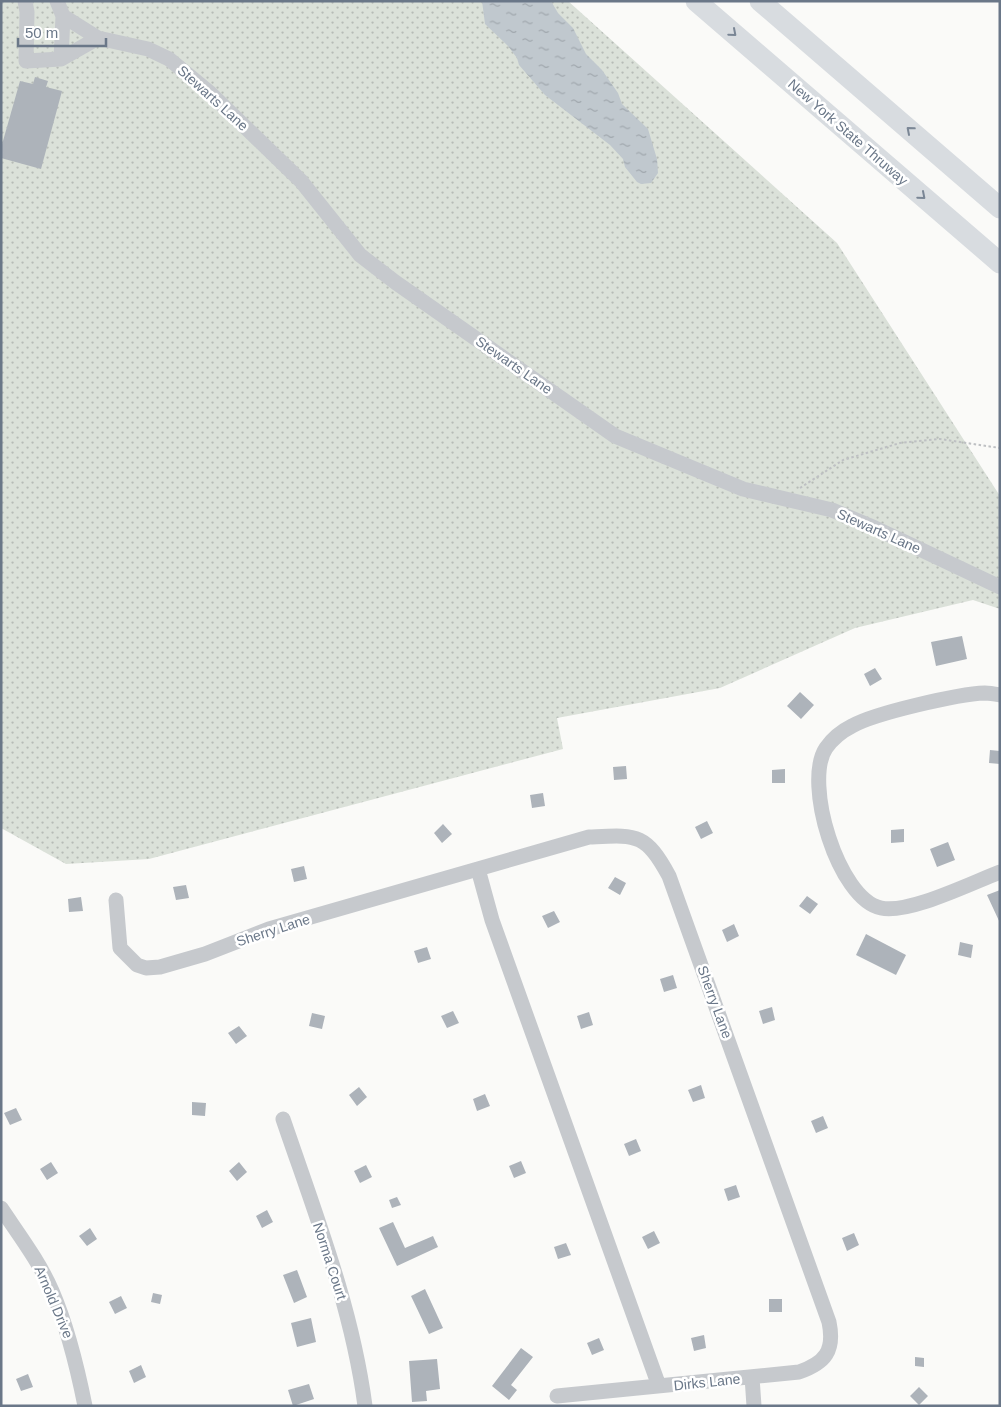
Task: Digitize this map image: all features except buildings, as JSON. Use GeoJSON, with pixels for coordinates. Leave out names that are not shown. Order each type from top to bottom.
{"type":"FeatureCollection","features":[{"type":"Feature","properties":{"kind":"highway","name":"New York State Thruway"},"geometry":{"type":"LineString","coordinates":[[696,1],[1000,262]]}},
{"type":"Feature","properties":{"kind":"highway"},"geometry":{"type":"LineString","coordinates":[[760,1],[1000,208]]}},
{"type":"Feature","properties":{"kind":"street"},"geometry":{"type":"LineString","coordinates":[[25,1],[27,12],[26,61],[61,59],[98,38]]}},
{"type":"Feature","properties":{"kind":"street"},"geometry":{"type":"LineString","coordinates":[[58,1],[63,16],[61,59]]}},
{"type":"Feature","properties":{"kind":"street","name":"Stewarts Lane"},"geometry":{"type":"LineString","coordinates":[[63,16],[98,38],[148,49],[169,59],[209,92],[301,180],[360,255],[395,282],[615,436],[743,489],[832,510],[876,528],[1000,587]]}},
{"type":"Feature","properties":{"kind":"street"},"geometry":{"type":"LineString","coordinates":[[1000,695],[985,693],[950,699],[891,712],[854,725],[839,734],[826,749],[819,782],[820,802],[830,838],[848,881],[862,897],[880,908],[914,905],[1000,872]]}},
{"type":"Feature","properties":{"kind":"street","name":"Sherry Lane"},"geometry":{"type":"LineString","coordinates":[[116,900],[120,948],[137,965],[146,968],[160,967],[205,954],[269,929],[589,837],[624,835],[638,838],[657,854],[669,876],[831,1331]]}},
{"type":"Feature","properties":{"kind":"street"},"geometry":{"type":"LineString","coordinates":[[478,869],[492,920],[659,1386]]}},
{"type":"Feature","properties":{"kind":"street","name":"Norma Court"},"geometry":{"type":"LineString","coordinates":[[283,1119],[342,1293],[360,1364],[365,1406]]}},
{"type":"Feature","properties":{"kind":"street","name":"Arnold Drive"},"geometry":{"type":"LineString","coordinates":[[1,1208],[35,1259],[52,1290],[72,1346],[85,1406]]}},
{"type":"Feature","properties":{"kind":"street","name":"Dirks Lane"},"geometry":{"type":"LineString","coordinates":[[557,1396],[798,1372],[814,1367],[826,1357],[831,1343],[831,1331]]}},
{"type":"Feature","properties":{"kind":"street"},"geometry":{"type":"LineString","coordinates":[[752,1377],[754,1406]]}},
{"type":"Feature","properties":{"kind":"path"},"geometry":{"type":"LineString","coordinates":[[785,498],[843,460],[900,443],[940,439],[1000,448]]}},
{"type":"Feature","properties":{"kind":"shaded area"},"geometry":{"type":"Polygon","coordinates":[[[1,1],[568,1],[837,243],[1000,496],[1000,609],[973,600],[855,628],[720,688],[557,718],[563,749],[149,859],[66,864],[1,828],[1,1]]]}},
{"type":"Feature","properties":{"kind":"water"},"geometry":{"type":"Polygon","coordinates":[[[482,1],[551,1],[558,13],[573,28],[586,54],[602,70],[618,93],[622,104],[648,129],[657,159],[658,173],[651,183],[641,184],[637,182],[625,167],[623,159],[610,145],[545,95],[519,65],[517,58],[508,46],[485,24],[482,1]]]}}]}
